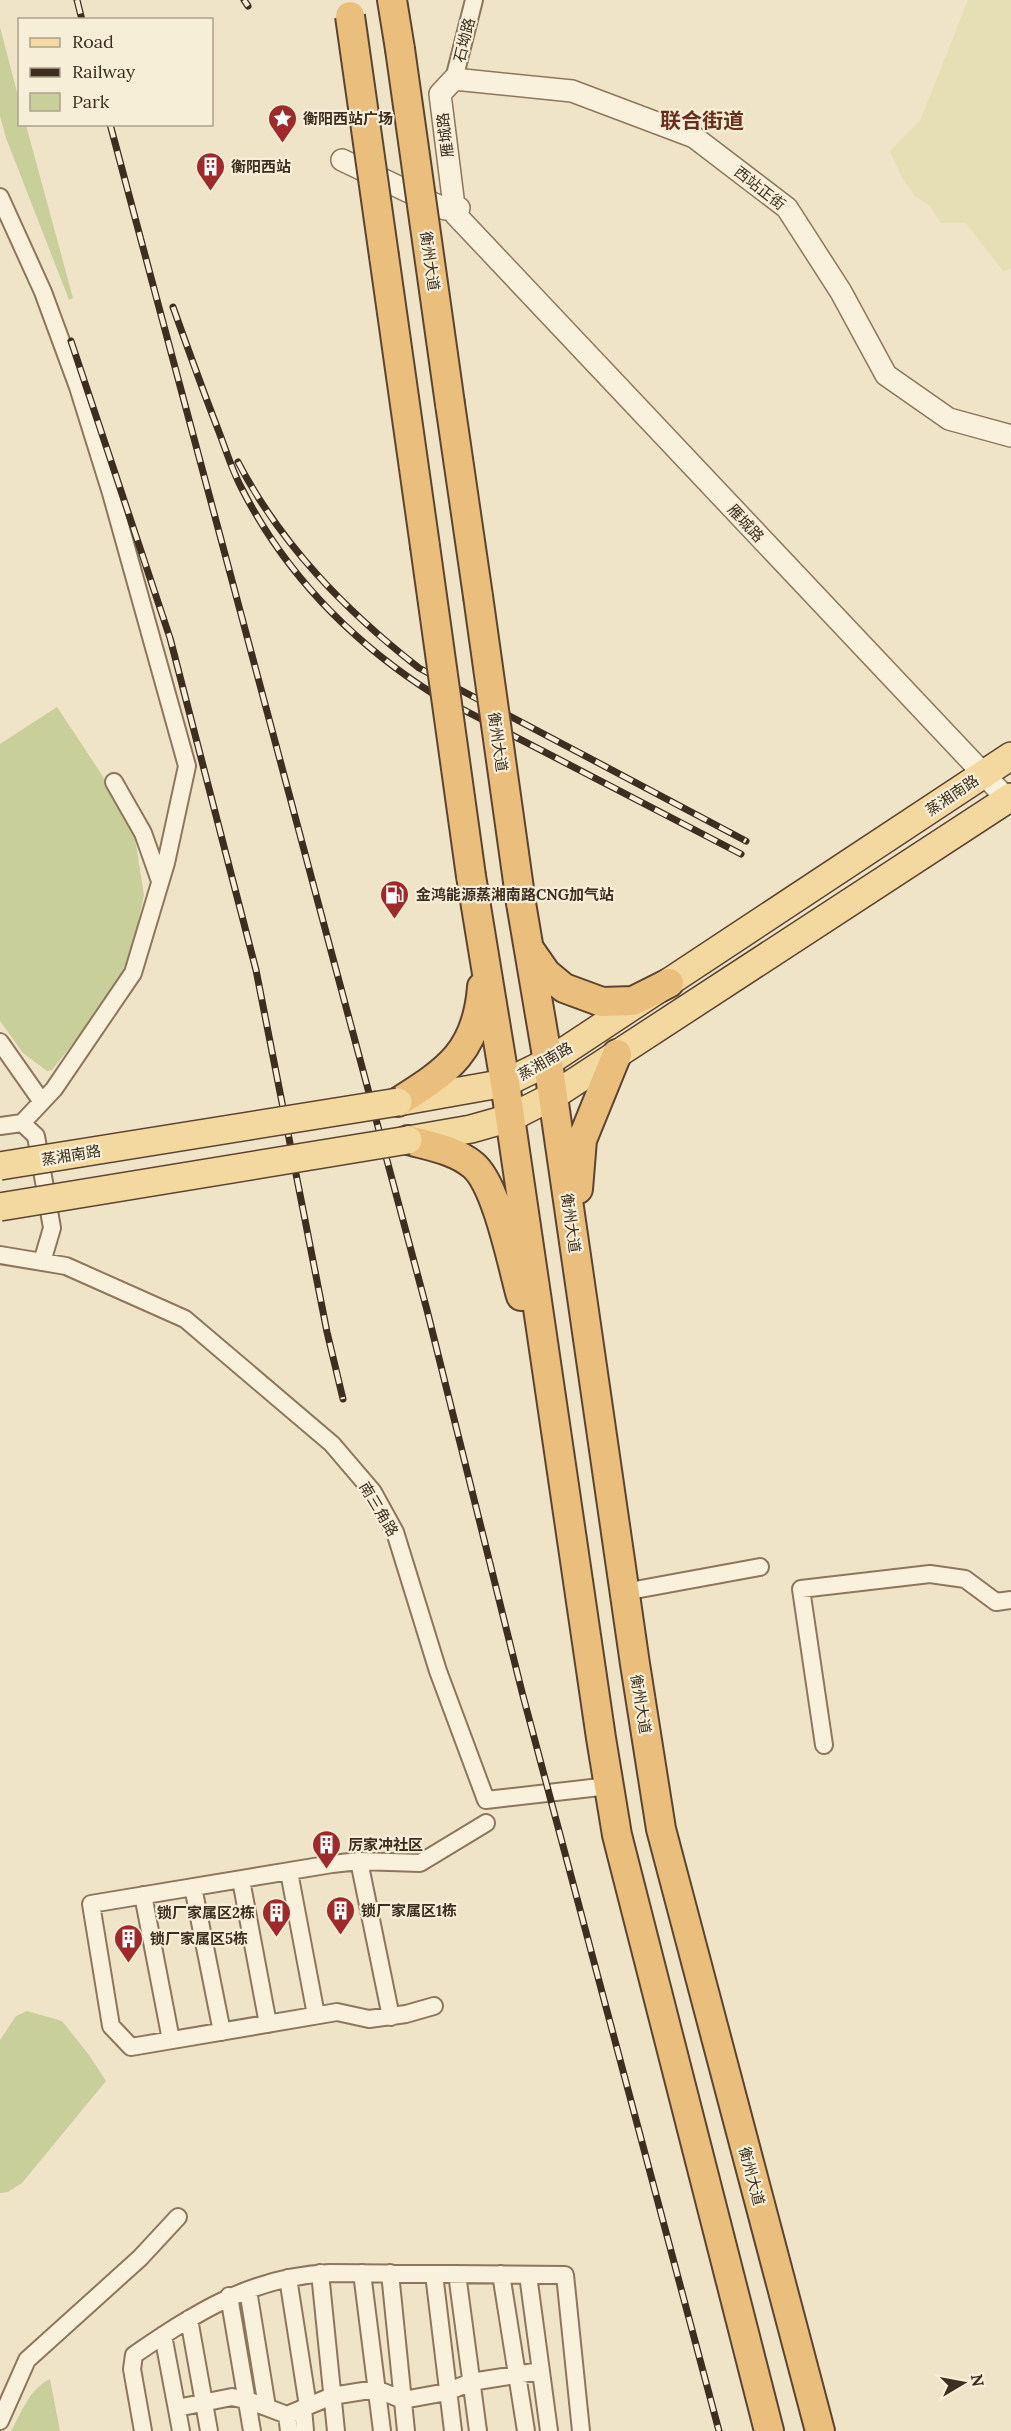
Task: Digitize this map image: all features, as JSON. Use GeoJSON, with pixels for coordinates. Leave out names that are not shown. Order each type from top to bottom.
{"type":"FeatureCollection","features":[{"type":"Feature","properties":{"kind":"highway","name":"衡州大道"},"geometry":{"type":"LineString","coordinates":[[392,0],[521,903],[548,1062],[624,1592],[661,1829],[816,2425]]}},
{"type":"Feature","properties":{"kind":"highway"},"geometry":{"type":"LineString","coordinates":[[349,8],[471,876],[505,1083],[609,1786],[620,1846],[769,2429]]}},
{"type":"Feature","properties":{"kind":"highway"},"geometry":{"type":"LineString","coordinates":[[529,948],[546,973],[564,988],[602,1002],[633,1001],[669,983]]}},
{"type":"Feature","properties":{"kind":"highway"},"geometry":{"type":"LineString","coordinates":[[398,1102],[437,1078],[457,1059],[472,1035],[481,1005],[485,958]]}},
{"type":"Feature","properties":{"kind":"highway"},"geometry":{"type":"LineString","coordinates":[[573,1236],[582,1140],[617,1054]]}},
{"type":"Feature","properties":{"kind":"highway"},"geometry":{"type":"LineString","coordinates":[[408,1140],[451,1152],[474,1166],[489,1187],[551,1398]]}},
{"type":"Feature","properties":{"kind":"highway"},"geometry":{"type":"LineString","coordinates":[[498,1216],[516,1159]]}},
{"type":"Feature","properties":{"kind":"highway"},"geometry":{"type":"LineString","coordinates":[[538,1309],[546,1291],[560,1284],[575,1290],[582,1300]]}},
{"type":"Feature","properties":{"kind":"main road","name":"蒸湘南路"},"geometry":{"type":"LineString","coordinates":[[0,1166],[505,1083],[548,1062],[995,766]]}},
{"type":"Feature","properties":{"kind":"main road"},"geometry":{"type":"LineString","coordinates":[[0,1207],[408,1140],[471,1129],[510,1118],[553,1096],[1010,798]]}},
{"type":"Feature","properties":{"kind":"street","name":"石坳路"},"geometry":{"type":"LineString","coordinates":[[454,79],[474,0]]}},
{"type":"Feature","properties":{"kind":"street","name":"雁城路"},"geometry":{"type":"LineString","coordinates":[[454,79],[445,96],[456,208],[995,766],[1010,798]]}},
{"type":"Feature","properties":{"kind":"street","name":"西站正街"},"geometry":{"type":"LineString","coordinates":[[454,79],[572,91],[694,137],[787,208],[841,292],[886,375],[949,419],[1011,436]]}},
{"type":"Feature","properties":{"kind":"street"},"geometry":{"type":"LineString","coordinates":[[342,160],[445,209],[456,208]]}},
{"type":"Feature","properties":{"kind":"street"},"geometry":{"type":"LineString","coordinates":[[0,197],[43,292],[78,387],[111,494],[187,766],[160,881],[133,973],[54,1089],[22,1123],[0,1126]]}},
{"type":"Feature","properties":{"kind":"street"},"geometry":{"type":"LineString","coordinates":[[114,782],[143,833],[160,881]]}},
{"type":"Feature","properties":{"kind":"street"},"geometry":{"type":"LineString","coordinates":[[0,1042],[42,1102]]}},
{"type":"Feature","properties":{"kind":"street"},"geometry":{"type":"LineString","coordinates":[[22,1123],[36,1136],[52,1228],[42,1262]]}},
{"type":"Feature","properties":{"kind":"street","name":"南三角路"},"geometry":{"type":"LineString","coordinates":[[0,1255],[66,1266],[185,1318],[332,1444],[373,1492],[395,1532],[438,1671],[486,1800],[609,1786]]}},
{"type":"Feature","properties":{"kind":"street"},"geometry":{"type":"LineString","coordinates":[[624,1592],[760,1568]]}},
{"type":"Feature","properties":{"kind":"street"},"geometry":{"type":"LineString","coordinates":[[824,1744],[801,1589],[930,1574],[965,1580],[996,1602],[1011,1600]]}},
{"type":"Feature","properties":{"kind":"street"},"geometry":{"type":"LineString","coordinates":[[434,2006],[392,2017],[369,2019],[337,2012],[130,2047],[111,2025],[91,1904],[332,1864],[359,1861],[420,1863],[486,1823]]}},
{"type":"Feature","properties":{"kind":"street"},"geometry":{"type":"LineString","coordinates":[[359,1861],[392,2017]]}},
{"type":"Feature","properties":{"kind":"street"},"geometry":{"type":"LineString","coordinates":[[288,1872],[316,2015]]}},
{"type":"Feature","properties":{"kind":"street"},"geometry":{"type":"LineString","coordinates":[[241,1880],[268,2024]]}},
{"type":"Feature","properties":{"kind":"street"},"geometry":{"type":"LineString","coordinates":[[193,1887],[222,2032]]}},
{"type":"Feature","properties":{"kind":"street"},"geometry":{"type":"LineString","coordinates":[[143,1895],[171,2040]]}},
{"type":"Feature","properties":{"kind":"street"},"geometry":{"type":"LineString","coordinates":[[0,2421],[27,2360],[140,2258],[178,2217]]}},
{"type":"Feature","properties":{"kind":"street"},"geometry":{"type":"LineString","coordinates":[[320,2273],[336,2431]]}},
{"type":"Feature","properties":{"kind":"street"},"geometry":{"type":"LineString","coordinates":[[143,2431],[132,2369],[135,2355],[189,2319],[229,2296],[288,2278],[320,2273],[390,2273],[565,2275],[582,2431]]}},
{"type":"Feature","properties":{"kind":"street"},"geometry":{"type":"LineString","coordinates":[[362,2273],[382,2431]]}},
{"type":"Feature","properties":{"kind":"street"},"geometry":{"type":"LineString","coordinates":[[390,2273],[406,2431]]}},
{"type":"Feature","properties":{"kind":"street"},"geometry":{"type":"LineString","coordinates":[[434,2274],[453,2431]]}},
{"type":"Feature","properties":{"kind":"street"},"geometry":{"type":"LineString","coordinates":[[457,2274],[478,2431]]}},
{"type":"Feature","properties":{"kind":"street"},"geometry":{"type":"LineString","coordinates":[[501,2274],[526,2431]]}},
{"type":"Feature","properties":{"kind":"street"},"geometry":{"type":"LineString","coordinates":[[528,2275],[549,2431]]}},
{"type":"Feature","properties":{"kind":"street"},"geometry":{"type":"LineString","coordinates":[[288,2278],[306,2407],[305,2431]]}},
{"type":"Feature","properties":{"kind":"street"},"geometry":{"type":"LineString","coordinates":[[248,2290],[267,2407]]}},
{"type":"Feature","properties":{"kind":"street"},"geometry":{"type":"LineString","coordinates":[[229,2296],[252,2431]]}},
{"type":"Feature","properties":{"kind":"street"},"geometry":{"type":"LineString","coordinates":[[189,2319],[209,2431]]}},
{"type":"Feature","properties":{"kind":"street"},"geometry":{"type":"LineString","coordinates":[[164,2336],[181,2431]]}},
{"type":"Feature","properties":{"kind":"street"},"geometry":{"type":"LineString","coordinates":[[177,2408],[232,2397],[267,2407],[288,2423],[306,2407],[332,2396],[376,2389],[403,2400],[447,2392],[471,2382],[540,2371]]}},
{"type":"Feature","properties":{"kind":"shaded area"},"geometry":{"type":"Polygon","coordinates":[[[968,0],[1011,0],[1011,269],[1003,271],[966,223],[941,223],[930,206],[915,196],[901,176],[890,151],[920,121],[968,0]]]}},
{"type":"Feature","properties":{"kind":"green space"},"geometry":{"type":"Polygon","coordinates":[[[0,27],[18,96],[18,126],[26,126],[73,298],[69,300],[6,138],[0,116],[0,27]]]}},
{"type":"Feature","properties":{"kind":"green space"},"geometry":{"type":"Polygon","coordinates":[[[57,707],[102,775],[135,838],[144,895],[129,964],[101,1008],[52,1070],[47,1071],[23,1053],[0,1021],[0,744],[57,707]]]}},
{"type":"Feature","properties":{"kind":"green space"},"geometry":{"type":"Polygon","coordinates":[[[27,2011],[62,2021],[106,2081],[22,2183],[8,2192],[0,2193],[0,2040],[16,2016],[27,2011]]]}},
{"type":"Feature","properties":{"kind":"green space"},"geometry":{"type":"Polygon","coordinates":[[[50,2379],[60,2431],[11,2431],[31,2395],[50,2379]]]}},
{"type":"Feature","properties":{"kind":"railway"},"geometry":{"type":"LineString","coordinates":[[77,0],[82,18]]}},
{"type":"Feature","properties":{"kind":"railway"},"geometry":{"type":"LineString","coordinates":[[244,0],[248,6]]}},
{"type":"Feature","properties":{"kind":"railway"},"geometry":{"type":"LineString","coordinates":[[111,126],[427,1310],[522,1692],[719,2431]]}},
{"type":"Feature","properties":{"kind":"railway"},"geometry":{"type":"LineString","coordinates":[[173,307],[241,487],[278,549],[300,577],[349,629],[376,653],[435,695],[741,854]]}},
{"type":"Feature","properties":{"kind":"railway"},"geometry":{"type":"LineString","coordinates":[[71,341],[170,638],[256,970],[327,1332],[343,1399]]}},
{"type":"Feature","properties":{"kind":"railway"},"geometry":{"type":"LineString","coordinates":[[238,462],[274,521],[317,575],[366,623],[419,668],[746,841]]}},
{"type":"Feature","properties":{"kind":"place","name":"衡阳西站广场"},"geometry":{"type":"Point","coordinates":[282,144]}},
{"type":"Feature","properties":{"kind":"place","name":"衡阳西站"},"geometry":{"type":"Point","coordinates":[210,192]}},
{"type":"Feature","properties":{"kind":"place","name":"金鸿能源蒸湘南路CNG加气站"},"geometry":{"type":"Point","coordinates":[395,920]}},
{"type":"Feature","properties":{"kind":"place","name":"厉家冲社区"},"geometry":{"type":"Point","coordinates":[327,1870]}},
{"type":"Feature","properties":{"kind":"place","name":"锁厂家属区1栋"},"geometry":{"type":"Point","coordinates":[340,1936]}},
{"type":"Feature","properties":{"kind":"place","name":"锁厂家属区2栋"},"geometry":{"type":"Point","coordinates":[276,1938]}},
{"type":"Feature","properties":{"kind":"place","name":"锁厂家属区5栋"},"geometry":{"type":"Point","coordinates":[129,1964]}},
{"type":"Feature","properties":{"kind":"district","name":"联合街道"},"geometry":{"type":"Point","coordinates":[702,120]}}]}
